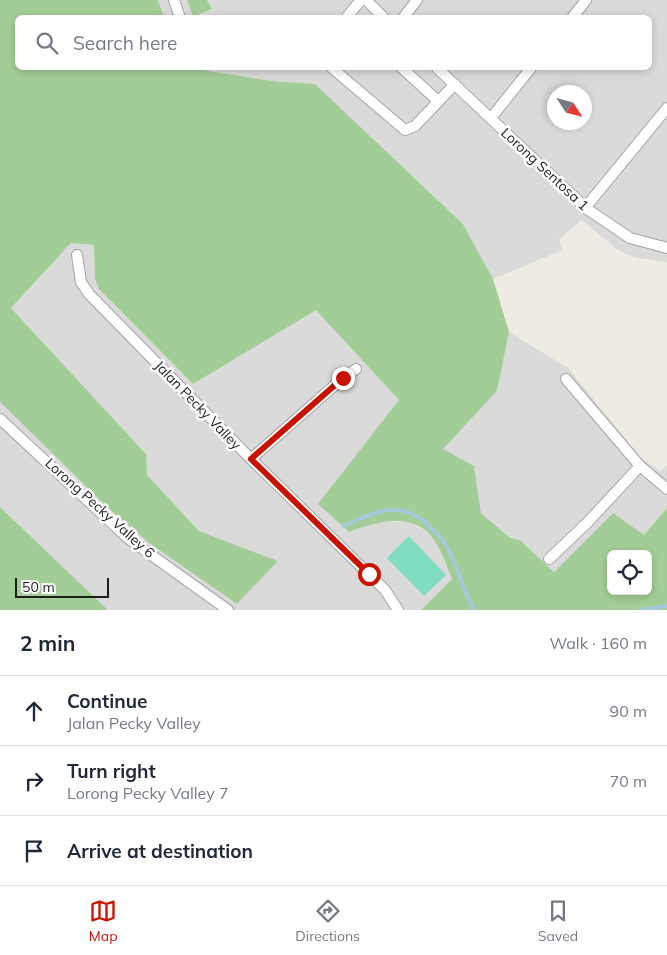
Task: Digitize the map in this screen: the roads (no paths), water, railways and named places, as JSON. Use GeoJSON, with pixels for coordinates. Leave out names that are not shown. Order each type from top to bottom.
{"type":"FeatureCollection","features":[{"type":"Feature","properties":{"kind":"street"},"geometry":{"type":"LineString","coordinates":[[174,0],[179,15]]}},
{"type":"Feature","properties":{"kind":"street"},"geometry":{"type":"LineString","coordinates":[[349,15],[361,0]]}},
{"type":"Feature","properties":{"kind":"street"},"geometry":{"type":"LineString","coordinates":[[366,0],[381,15]]}},
{"type":"Feature","properties":{"kind":"street"},"geometry":{"type":"LineString","coordinates":[[405,15],[417,0]]}},
{"type":"Feature","properties":{"kind":"street"},"geometry":{"type":"LineString","coordinates":[[574,15],[586,0]]}},
{"type":"Feature","properties":{"kind":"street"},"geometry":{"type":"LineString","coordinates":[[334,70],[405,130],[415,126],[455,84]]}},
{"type":"Feature","properties":{"kind":"street"},"geometry":{"type":"LineString","coordinates":[[404,70],[438,101]]}},
{"type":"Feature","properties":{"kind":"street","name":"Lorong Sentosa 1"},"geometry":{"type":"LineString","coordinates":[[439,70],[586,208],[630,238],[667,248]]}},
{"type":"Feature","properties":{"kind":"street"},"geometry":{"type":"LineString","coordinates":[[491,118],[530,70]]}},
{"type":"Feature","properties":{"kind":"street"},"geometry":{"type":"LineString","coordinates":[[586,208],[667,108]]}},
{"type":"Feature","properties":{"kind":"street","name":"Jalan Pecky Valley"},"geometry":{"type":"LineString","coordinates":[[77,255],[81,282],[89,294],[251,459],[380,585],[398,610]]}},
{"type":"Feature","properties":{"kind":"street"},"geometry":{"type":"LineString","coordinates":[[251,459],[343,378],[356,369]]}},
{"type":"Feature","properties":{"kind":"street"},"geometry":{"type":"LineString","coordinates":[[566,379],[640,466],[667,489]]}},
{"type":"Feature","properties":{"kind":"street","name":"Lorong Pecky Valley 6"},"geometry":{"type":"LineString","coordinates":[[0,419],[130,539],[228,610]]}},
{"type":"Feature","properties":{"kind":"street"},"geometry":{"type":"LineString","coordinates":[[549,559],[587,523],[640,466]]}},
{"type":"Feature","properties":{"kind":"waterway"},"geometry":{"type":"LineString","coordinates":[[344,526],[378,512],[389,510],[411,513],[421,519],[445,543],[474,610]]}},
{"type":"Feature","properties":{"kind":"waterway"},"geometry":{"type":"LineString","coordinates":[[641,610],[667,606]]}}]}
